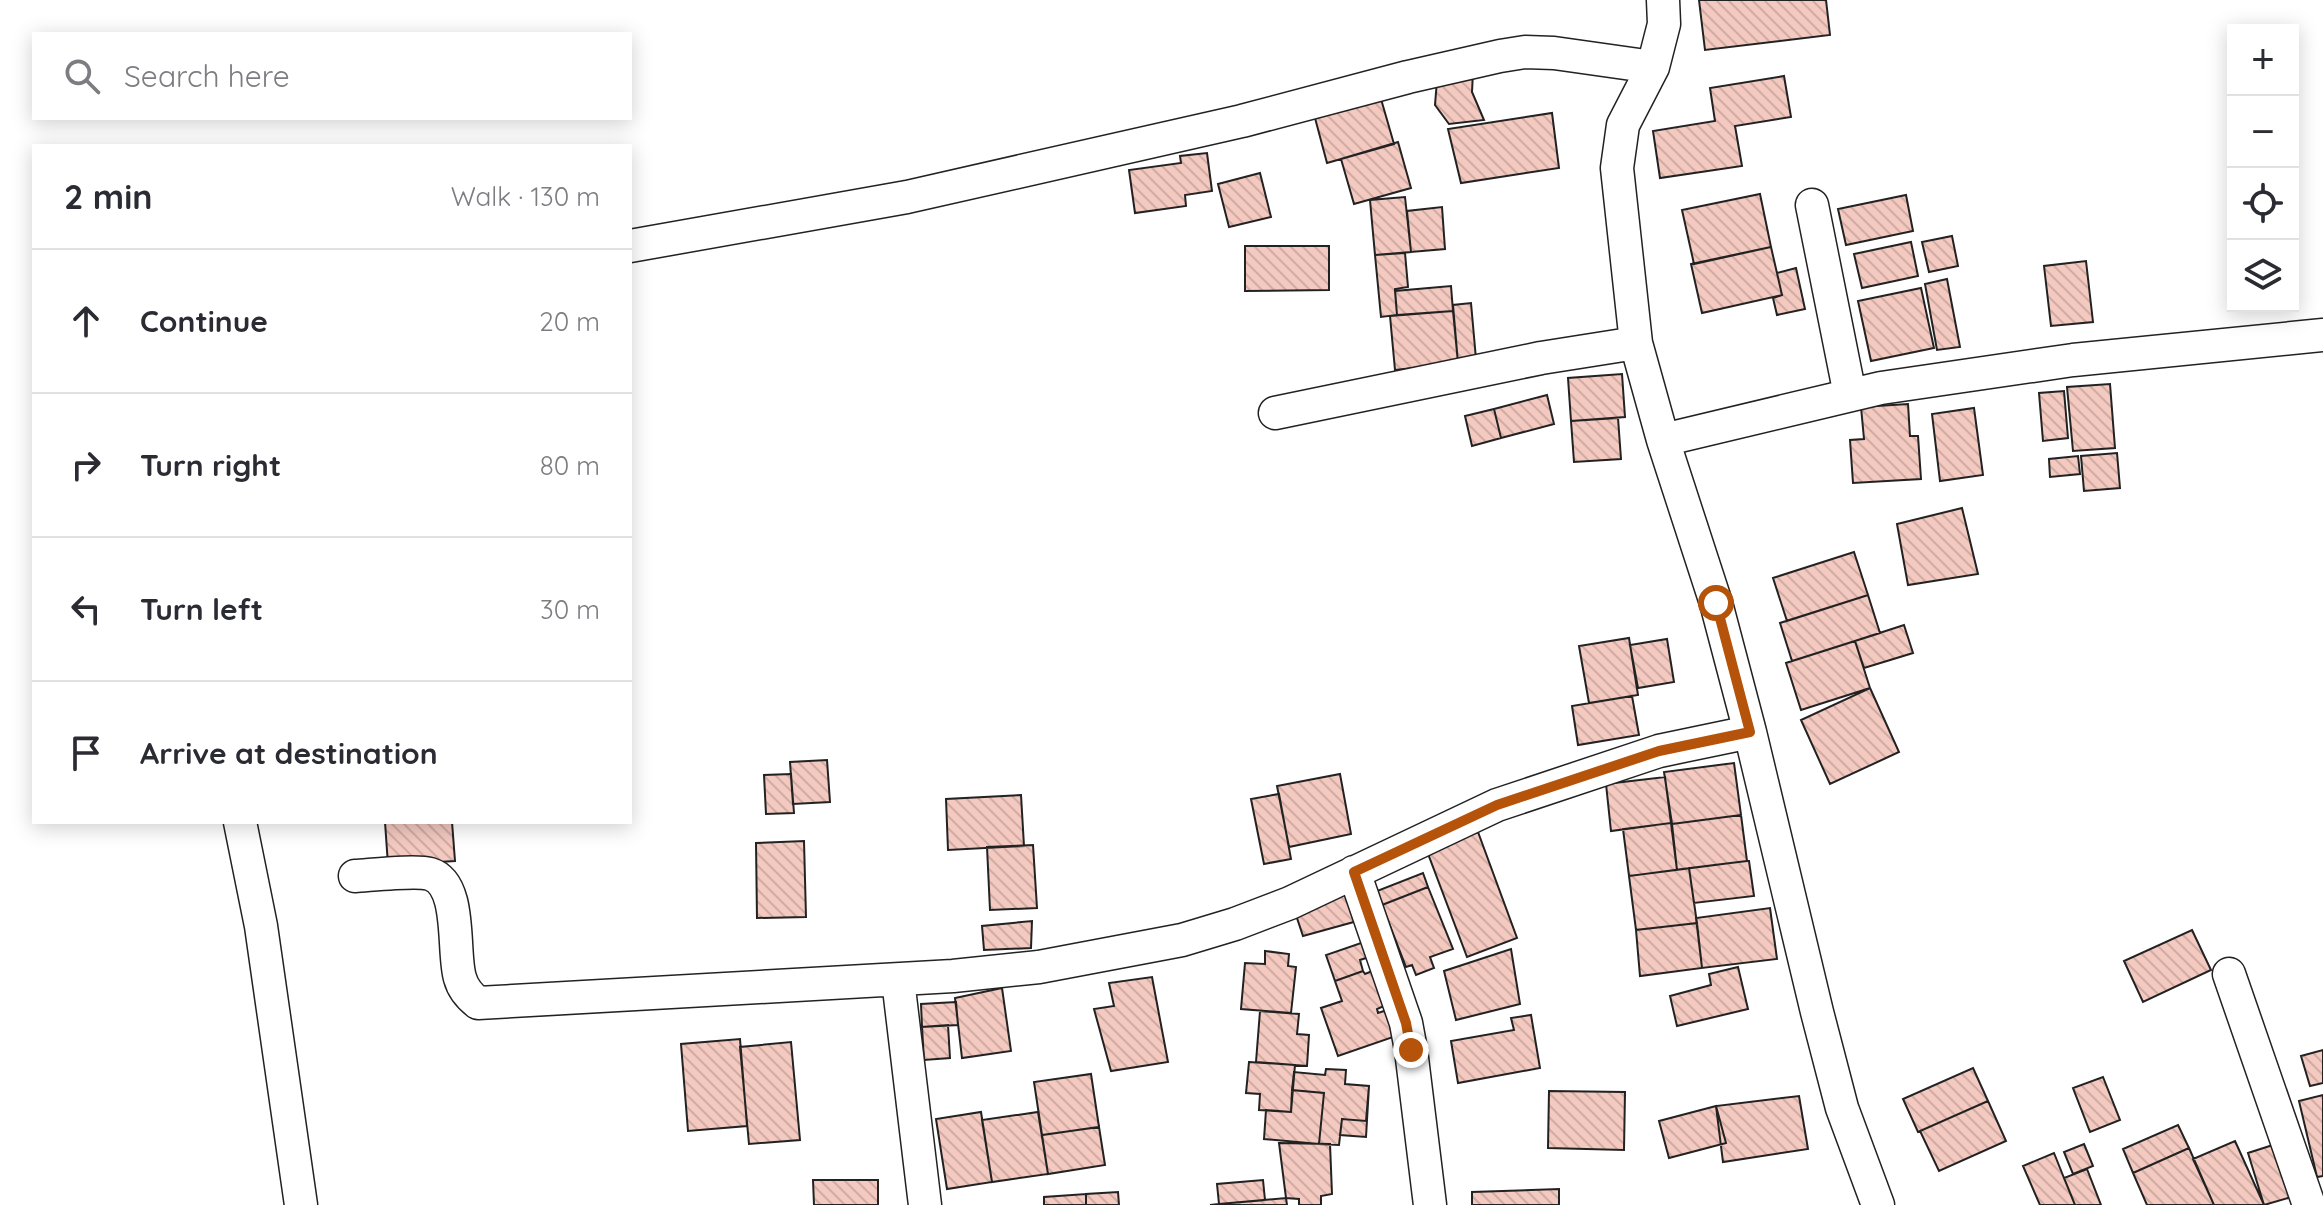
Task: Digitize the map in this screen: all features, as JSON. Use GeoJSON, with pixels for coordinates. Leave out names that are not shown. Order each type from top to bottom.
{"type":"FeatureCollection","features":[{"type":"Feature","properties":{"kind":"street"},"geometry":{"type":"LineString","coordinates":[[1663,0],[1664,24],[1653,67],[1623,125],[1617,168],[1636,343],[1663,440],[1716,603],[1842,1108],[1878,1205]]}},
{"type":"Feature","properties":{"kind":"street"},"geometry":{"type":"LineString","coordinates":[[632,246],[907,197],[1242,121],[1500,56],[1525,52],[1554,53],[1653,67]]}},
{"type":"Feature","properties":{"kind":"street"},"geometry":{"type":"LineString","coordinates":[[1812,205],[1850,395]]}},
{"type":"Feature","properties":{"kind":"street"},"geometry":{"type":"LineString","coordinates":[[1663,440],[1881,388],[2073,360],[2323,335]]}},
{"type":"Feature","properties":{"kind":"street"},"geometry":{"type":"LineString","coordinates":[[1275,413],[1541,358],[1636,343]]}},
{"type":"Feature","properties":{"kind":"street"},"geometry":{"type":"LineString","coordinates":[[355,876],[428,874],[439,879],[451,901],[459,977],[466,993],[478,1003],[953,976],[1039,967],[1182,940],[1235,924],[1290,903],[1497,805],[1659,751],[1750,732]]}},
{"type":"Feature","properties":{"kind":"street"},"geometry":{"type":"LineString","coordinates":[[240,824],[261,926],[301,1205]]}},
{"type":"Feature","properties":{"kind":"street"},"geometry":{"type":"LineString","coordinates":[[1354,872],[1406,1023],[1430,1205]]}},
{"type":"Feature","properties":{"kind":"street"},"geometry":{"type":"LineString","coordinates":[[2229,974],[2309,1205]]}},
{"type":"Feature","properties":{"kind":"street"},"geometry":{"type":"LineString","coordinates":[[898,980],[925,1205]]}},
{"type":"Feature","properties":{"kind":"building"},"geometry":{"type":"Polygon","coordinates":[[[1699,0],[1826,0],[1830,35],[1705,50],[1699,0]]]}},
{"type":"Feature","properties":{"kind":"building"},"geometry":{"type":"Polygon","coordinates":[[[1473,72],[1472,92],[1484,120],[1449,124],[1435,105],[1437,80],[1473,72]]]}},
{"type":"Feature","properties":{"kind":"building"},"geometry":{"type":"Polygon","coordinates":[[[1784,76],[1791,117],[1735,126],[1742,166],[1660,178],[1653,131],[1715,121],[1710,88],[1784,76]]]}},
{"type":"Feature","properties":{"kind":"building"},"geometry":{"type":"Polygon","coordinates":[[[1381,99],[1394,144],[1327,163],[1315,118],[1381,99]]]}},
{"type":"Feature","properties":{"kind":"building"},"geometry":{"type":"Polygon","coordinates":[[[1552,113],[1559,168],[1461,183],[1448,129],[1552,113]]]}},
{"type":"Feature","properties":{"kind":"building"},"geometry":{"type":"Polygon","coordinates":[[[1398,142],[1411,188],[1354,204],[1341,159],[1398,142]]]}},
{"type":"Feature","properties":{"kind":"building"},"geometry":{"type":"Polygon","coordinates":[[[1207,153],[1212,191],[1185,195],[1186,206],[1135,213],[1129,170],[1181,163],[1180,156],[1207,153]]]}},
{"type":"Feature","properties":{"kind":"building"},"geometry":{"type":"Polygon","coordinates":[[[1260,173],[1271,217],[1229,227],[1218,184],[1260,173]]]}},
{"type":"Feature","properties":{"kind":"building"},"geometry":{"type":"Polygon","coordinates":[[[1760,194],[1771,247],[1694,264],[1682,210],[1760,194]]]}},
{"type":"Feature","properties":{"kind":"building"},"geometry":{"type":"Polygon","coordinates":[[[1906,195],[1913,231],[1846,245],[1838,209],[1906,195]]]}},
{"type":"Feature","properties":{"kind":"building"},"geometry":{"type":"Polygon","coordinates":[[[1405,197],[1411,252],[1375,255],[1370,200],[1405,197]]]}},
{"type":"Feature","properties":{"kind":"building"},"geometry":{"type":"Polygon","coordinates":[[[1442,207],[1445,249],[1411,252],[1407,211],[1442,207]]]}},
{"type":"Feature","properties":{"kind":"building"},"geometry":{"type":"Polygon","coordinates":[[[1952,236],[1958,266],[1929,272],[1922,242],[1952,236]]]}},
{"type":"Feature","properties":{"kind":"building"},"geometry":{"type":"Polygon","coordinates":[[[1911,242],[1918,276],[1862,288],[1854,254],[1911,242]]]}},
{"type":"Feature","properties":{"kind":"building"},"geometry":{"type":"Polygon","coordinates":[[[1245,246],[1329,246],[1329,290],[1245,291],[1245,246]]]}},
{"type":"Feature","properties":{"kind":"building"},"geometry":{"type":"Polygon","coordinates":[[[1771,247],[1782,295],[1702,313],[1691,264],[1771,247]]]}},
{"type":"Feature","properties":{"kind":"building"},"geometry":{"type":"Polygon","coordinates":[[[1405,253],[1408,287],[1395,289],[1397,315],[1381,317],[1375,255],[1405,253]]]}},
{"type":"Feature","properties":{"kind":"building"},"geometry":{"type":"Polygon","coordinates":[[[2086,261],[2093,322],[2051,326],[2044,266],[2086,261]]]}},
{"type":"Feature","properties":{"kind":"building"},"geometry":{"type":"Polygon","coordinates":[[[1796,268],[1805,309],[1777,315],[1773,298],[1782,295],[1777,273],[1796,268]]]}},
{"type":"Feature","properties":{"kind":"building"},"geometry":{"type":"Polygon","coordinates":[[[1947,279],[1960,347],[1937,350],[1925,284],[1947,279]]]}},
{"type":"Feature","properties":{"kind":"building"},"geometry":{"type":"Polygon","coordinates":[[[1451,286],[1453,311],[1397,315],[1395,291],[1451,286]]]}},
{"type":"Feature","properties":{"kind":"building"},"geometry":{"type":"Polygon","coordinates":[[[1921,288],[1934,348],[1871,361],[1858,301],[1921,288]]]}},
{"type":"Feature","properties":{"kind":"building"},"geometry":{"type":"Polygon","coordinates":[[[1471,303],[1476,359],[1458,363],[1453,305],[1471,303]]]}},
{"type":"Feature","properties":{"kind":"building"},"geometry":{"type":"Polygon","coordinates":[[[1453,311],[1458,363],[1395,370],[1390,316],[1453,311]]]}},
{"type":"Feature","properties":{"kind":"building"},"geometry":{"type":"Polygon","coordinates":[[[1622,374],[1625,417],[1571,421],[1568,378],[1622,374]]]}},
{"type":"Feature","properties":{"kind":"building"},"geometry":{"type":"Polygon","coordinates":[[[2110,384],[2115,448],[2073,451],[2067,387],[2110,384]]]}},
{"type":"Feature","properties":{"kind":"building"},"geometry":{"type":"Polygon","coordinates":[[[2064,391],[2068,438],[2043,441],[2039,393],[2064,391]]]}},
{"type":"Feature","properties":{"kind":"building"},"geometry":{"type":"Polygon","coordinates":[[[1547,395],[1554,424],[1501,438],[1494,409],[1547,395]]]}},
{"type":"Feature","properties":{"kind":"building"},"geometry":{"type":"Polygon","coordinates":[[[1908,404],[1910,436],[1918,436],[1921,479],[1853,483],[1850,440],[1864,439],[1861,407],[1908,404]]]}},
{"type":"Feature","properties":{"kind":"building"},"geometry":{"type":"Polygon","coordinates":[[[1974,408],[1983,475],[1940,481],[1932,414],[1974,408]]]}},
{"type":"Feature","properties":{"kind":"building"},"geometry":{"type":"Polygon","coordinates":[[[1494,409],[1501,438],[1472,446],[1465,416],[1494,409]]]}},
{"type":"Feature","properties":{"kind":"building"},"geometry":{"type":"Polygon","coordinates":[[[1618,418],[1621,459],[1574,462],[1571,421],[1618,418]]]}},
{"type":"Feature","properties":{"kind":"building"},"geometry":{"type":"Polygon","coordinates":[[[2117,453],[2120,488],[2084,491],[2081,456],[2117,453]]]}},
{"type":"Feature","properties":{"kind":"building"},"geometry":{"type":"Polygon","coordinates":[[[2078,456],[2080,474],[2050,477],[2049,459],[2078,456]]]}},
{"type":"Feature","properties":{"kind":"building"},"geometry":{"type":"Polygon","coordinates":[[[1962,508],[1978,574],[1908,585],[1897,524],[1962,508]]]}},
{"type":"Feature","properties":{"kind":"building"},"geometry":{"type":"Polygon","coordinates":[[[1854,552],[1868,595],[1787,621],[1773,578],[1854,552]]]}},
{"type":"Feature","properties":{"kind":"building"},"geometry":{"type":"Polygon","coordinates":[[[1868,595],[1880,633],[1792,661],[1780,623],[1868,595]]]}},
{"type":"Feature","properties":{"kind":"building"},"geometry":{"type":"Polygon","coordinates":[[[1904,625],[1913,653],[1864,668],[1855,641],[1904,625]]]}},
{"type":"Feature","properties":{"kind":"building"},"geometry":{"type":"Polygon","coordinates":[[[1629,638],[1638,695],[1589,703],[1579,646],[1629,638]]]}},
{"type":"Feature","properties":{"kind":"building"},"geometry":{"type":"Polygon","coordinates":[[[1667,639],[1674,682],[1638,688],[1630,645],[1667,639]]]}},
{"type":"Feature","properties":{"kind":"building"},"geometry":{"type":"Polygon","coordinates":[[[1855,641],[1870,688],[1801,710],[1786,663],[1855,641]]]}},
{"type":"Feature","properties":{"kind":"building"},"geometry":{"type":"Polygon","coordinates":[[[1870,688],[1899,752],[1830,784],[1801,720],[1870,688]]]}},
{"type":"Feature","properties":{"kind":"building"},"geometry":{"type":"Polygon","coordinates":[[[1632,696],[1639,735],[1578,745],[1572,706],[1632,696]]]}},
{"type":"Feature","properties":{"kind":"building"},"geometry":{"type":"Polygon","coordinates":[[[827,760],[830,802],[793,804],[790,762],[827,760]]]}},
{"type":"Feature","properties":{"kind":"building"},"geometry":{"type":"Polygon","coordinates":[[[1734,763],[1741,815],[1672,824],[1664,772],[1734,763]]]}},
{"type":"Feature","properties":{"kind":"building"},"geometry":{"type":"Polygon","coordinates":[[[791,774],[794,813],[766,814],[764,775],[791,774]]]}},
{"type":"Feature","properties":{"kind":"building"},"geometry":{"type":"Polygon","coordinates":[[[1340,774],[1351,834],[1289,847],[1277,786],[1340,774]]]}},
{"type":"Feature","properties":{"kind":"building"},"geometry":{"type":"Polygon","coordinates":[[[1665,777],[1671,823],[1611,831],[1606,784],[1665,777]]]}},
{"type":"Feature","properties":{"kind":"building"},"geometry":{"type":"Polygon","coordinates":[[[1279,794],[1291,859],[1264,864],[1251,799],[1279,794]]]}},
{"type":"Feature","properties":{"kind":"building"},"geometry":{"type":"Polygon","coordinates":[[[1021,795],[1024,846],[948,850],[946,799],[1021,795]]]}},
{"type":"Feature","properties":{"kind":"building"},"geometry":{"type":"Polygon","coordinates":[[[1741,815],[1747,861],[1677,870],[1672,824],[1741,815]]]}},
{"type":"Feature","properties":{"kind":"building"},"geometry":{"type":"Polygon","coordinates":[[[1671,823],[1677,870],[1629,876],[1623,829],[1671,823]]]}},
{"type":"Feature","properties":{"kind":"building"},"geometry":{"type":"Polygon","coordinates":[[[385,824],[452,824],[455,861],[388,865],[385,824]]]}},
{"type":"Feature","properties":{"kind":"building"},"geometry":{"type":"Polygon","coordinates":[[[1478,832],[1517,938],[1467,957],[1427,851],[1478,832]]]}},
{"type":"Feature","properties":{"kind":"building"},"geometry":{"type":"Polygon","coordinates":[[[804,841],[806,917],[757,918],[756,843],[804,841]]]}},
{"type":"Feature","properties":{"kind":"building"},"geometry":{"type":"Polygon","coordinates":[[[1033,845],[1037,908],[990,910],[987,847],[1033,845]]]}},
{"type":"Feature","properties":{"kind":"building"},"geometry":{"type":"Polygon","coordinates":[[[1749,861],[1754,896],[1694,903],[1689,868],[1749,861]]]}},
{"type":"Feature","properties":{"kind":"building"},"geometry":{"type":"Polygon","coordinates":[[[1689,868],[1697,923],[1636,930],[1629,876],[1689,868]]]}},
{"type":"Feature","properties":{"kind":"building"},"geometry":{"type":"Polygon","coordinates":[[[1423,873],[1428,887],[1382,905],[1377,891],[1423,873]]]}},
{"type":"Feature","properties":{"kind":"building"},"geometry":{"type":"Polygon","coordinates":[[[1352,884],[1361,920],[1303,936],[1293,906],[1352,884]]]}},
{"type":"Feature","properties":{"kind":"building"},"geometry":{"type":"Polygon","coordinates":[[[1428,887],[1453,949],[1430,957],[1434,968],[1416,975],[1412,965],[1406,967],[1382,905],[1428,887]]]}},
{"type":"Feature","properties":{"kind":"building"},"geometry":{"type":"Polygon","coordinates":[[[1770,908],[1777,959],[1702,968],[1696,918],[1770,908]]]}},
{"type":"Feature","properties":{"kind":"building"},"geometry":{"type":"Polygon","coordinates":[[[1032,921],[1031,948],[984,950],[982,926],[1032,921]]]}},
{"type":"Feature","properties":{"kind":"building"},"geometry":{"type":"Polygon","coordinates":[[[1697,923],[1702,968],[1640,976],[1636,930],[1697,923]]]}},
{"type":"Feature","properties":{"kind":"building"},"geometry":{"type":"Polygon","coordinates":[[[2192,930],[2211,970],[2143,1002],[2124,961],[2192,930]]]}},
{"type":"Feature","properties":{"kind":"building"},"geometry":{"type":"Polygon","coordinates":[[[1364,942],[1369,957],[1360,960],[1363,971],[1335,981],[1326,955],[1364,942]]]}},
{"type":"Feature","properties":{"kind":"building"},"geometry":{"type":"Polygon","coordinates":[[[1511,949],[1520,1004],[1456,1020],[1444,971],[1511,949]]]}},
{"type":"Feature","properties":{"kind":"building"},"geometry":{"type":"Polygon","coordinates":[[[1265,951],[1289,954],[1288,966],[1296,967],[1291,1013],[1241,1009],[1245,963],[1265,964],[1265,951]]]}},
{"type":"Feature","properties":{"kind":"building"},"geometry":{"type":"Polygon","coordinates":[[[1738,967],[1748,1009],[1677,1026],[1670,996],[1711,985],[1709,974],[1738,967]]]}},
{"type":"Feature","properties":{"kind":"building"},"geometry":{"type":"Polygon","coordinates":[[[1363,971],[1365,974],[1372,971],[1384,1006],[1377,1009],[1378,1013],[1390,1009],[1399,1035],[1338,1056],[1321,1008],[1342,1001],[1335,981],[1363,971]]]}},
{"type":"Feature","properties":{"kind":"building"},"geometry":{"type":"Polygon","coordinates":[[[1152,977],[1168,1062],[1111,1071],[1094,1009],[1114,1006],[1109,983],[1152,977]]]}},
{"type":"Feature","properties":{"kind":"building"},"geometry":{"type":"Polygon","coordinates":[[[1002,988],[1011,1051],[962,1058],[955,998],[1002,988]]]}},
{"type":"Feature","properties":{"kind":"building"},"geometry":{"type":"Polygon","coordinates":[[[956,1002],[958,1025],[922,1027],[921,1004],[956,1002]]]}},
{"type":"Feature","properties":{"kind":"building"},"geometry":{"type":"Polygon","coordinates":[[[1260,1011],[1299,1014],[1297,1034],[1309,1035],[1307,1066],[1256,1062],[1260,1011]]]}},
{"type":"Feature","properties":{"kind":"building"},"geometry":{"type":"Polygon","coordinates":[[[1531,1015],[1540,1068],[1458,1083],[1451,1041],[1514,1030],[1511,1018],[1531,1015]]]}},
{"type":"Feature","properties":{"kind":"building"},"geometry":{"type":"Polygon","coordinates":[[[948,1025],[950,1058],[924,1060],[922,1027],[948,1025]]]}},
{"type":"Feature","properties":{"kind":"building"},"geometry":{"type":"Polygon","coordinates":[[[740,1039],[747,1126],[688,1131],[681,1044],[740,1039]]]}},
{"type":"Feature","properties":{"kind":"building"},"geometry":{"type":"Polygon","coordinates":[[[791,1042],[800,1140],[749,1144],[740,1047],[791,1042]]]}},
{"type":"Feature","properties":{"kind":"building"},"geometry":{"type":"Polygon","coordinates":[[[2323,1050],[2323,1083],[2310,1086],[2301,1056],[2323,1050]]]}},
{"type":"Feature","properties":{"kind":"building"},"geometry":{"type":"Polygon","coordinates":[[[1249,1062],[1295,1065],[1291,1112],[1259,1110],[1260,1094],[1246,1093],[1249,1062]]]}},
{"type":"Feature","properties":{"kind":"building"},"geometry":{"type":"Polygon","coordinates":[[[1973,1068],[1988,1101],[1918,1132],[1903,1099],[1973,1068]]]}},
{"type":"Feature","properties":{"kind":"building"},"geometry":{"type":"Polygon","coordinates":[[[1326,1069],[1346,1070],[1345,1084],[1369,1086],[1366,1121],[1342,1119],[1339,1145],[1319,1144],[1324,1093],[1292,1090],[1294,1072],[1325,1075],[1326,1069]]]}},
{"type":"Feature","properties":{"kind":"building"},"geometry":{"type":"Polygon","coordinates":[[[1091,1074],[1099,1127],[1042,1135],[1034,1082],[1091,1074]]]}},
{"type":"Feature","properties":{"kind":"building"},"geometry":{"type":"Polygon","coordinates":[[[2103,1077],[2120,1120],[2090,1132],[2073,1088],[2103,1077]]]}},
{"type":"Feature","properties":{"kind":"building"},"geometry":{"type":"Polygon","coordinates":[[[1369,1086],[1366,1137],[1340,1135],[1342,1119],[1366,1121],[1369,1086]]]}},
{"type":"Feature","properties":{"kind":"building"},"geometry":{"type":"Polygon","coordinates":[[[1292,1090],[1324,1093],[1319,1144],[1264,1139],[1266,1110],[1291,1112],[1292,1090]]]}},
{"type":"Feature","properties":{"kind":"building"},"geometry":{"type":"Polygon","coordinates":[[[1549,1091],[1625,1092],[1624,1150],[1548,1148],[1549,1091]]]}},
{"type":"Feature","properties":{"kind":"building"},"geometry":{"type":"Polygon","coordinates":[[[2323,1095],[2323,1176],[2317,1177],[2299,1101],[2323,1095]]]}},
{"type":"Feature","properties":{"kind":"building"},"geometry":{"type":"Polygon","coordinates":[[[1799,1096],[1808,1149],[1723,1162],[1716,1106],[1799,1096]]]}},
{"type":"Feature","properties":{"kind":"building"},"geometry":{"type":"Polygon","coordinates":[[[1988,1101],[2006,1141],[1939,1171],[1920,1131],[1988,1101]]]}},
{"type":"Feature","properties":{"kind":"building"},"geometry":{"type":"Polygon","coordinates":[[[1716,1106],[1726,1143],[1669,1158],[1659,1121],[1716,1106]]]}},
{"type":"Feature","properties":{"kind":"building"},"geometry":{"type":"Polygon","coordinates":[[[981,1112],[992,1182],[947,1189],[936,1119],[981,1112]]]}},
{"type":"Feature","properties":{"kind":"building"},"geometry":{"type":"Polygon","coordinates":[[[1038,1112],[1048,1174],[992,1182],[982,1120],[1038,1112]]]}},
{"type":"Feature","properties":{"kind":"building"},"geometry":{"type":"Polygon","coordinates":[[[2178,1125],[2189,1148],[2133,1173],[2123,1149],[2178,1125]]]}},
{"type":"Feature","properties":{"kind":"building"},"geometry":{"type":"Polygon","coordinates":[[[1099,1127],[1105,1165],[1048,1174],[1042,1135],[1099,1127]]]}},
{"type":"Feature","properties":{"kind":"building"},"geometry":{"type":"Polygon","coordinates":[[[2235,1141],[2264,1205],[2214,1205],[2193,1159],[2235,1141]]]}},
{"type":"Feature","properties":{"kind":"building"},"geometry":{"type":"Polygon","coordinates":[[[1279,1143],[1330,1144],[1332,1194],[1321,1196],[1321,1205],[1299,1205],[1299,1199],[1286,1198],[1279,1143]]]}},
{"type":"Feature","properties":{"kind":"building"},"geometry":{"type":"Polygon","coordinates":[[[2279,1143],[2295,1196],[2264,1205],[2248,1153],[2279,1143]]]}},
{"type":"Feature","properties":{"kind":"building"},"geometry":{"type":"Polygon","coordinates":[[[2084,1144],[2093,1166],[2073,1174],[2064,1152],[2084,1144]]]}},
{"type":"Feature","properties":{"kind":"building"},"geometry":{"type":"Polygon","coordinates":[[[2189,1148],[2214,1205],[2147,1205],[2133,1173],[2189,1148]]]}},
{"type":"Feature","properties":{"kind":"building"},"geometry":{"type":"Polygon","coordinates":[[[2054,1153],[2075,1205],[2040,1205],[2023,1166],[2054,1153]]]}},
{"type":"Feature","properties":{"kind":"building"},"geometry":{"type":"Polygon","coordinates":[[[2087,1169],[2101,1205],[2075,1205],[2064,1178],[2087,1169]]]}},
{"type":"Feature","properties":{"kind":"building"},"geometry":{"type":"Polygon","coordinates":[[[813,1180],[878,1180],[878,1205],[814,1205],[813,1180]]]}},
{"type":"Feature","properties":{"kind":"building"},"geometry":{"type":"Polygon","coordinates":[[[1263,1180],[1265,1200],[1219,1204],[1217,1184],[1263,1180]]]}},
{"type":"Feature","properties":{"kind":"building"},"geometry":{"type":"Polygon","coordinates":[[[1559,1189],[1559,1205],[1472,1205],[1472,1192],[1559,1189]]]}},
{"type":"Feature","properties":{"kind":"building"},"geometry":{"type":"Polygon","coordinates":[[[1118,1192],[1119,1205],[1086,1205],[1086,1194],[1118,1192]]]}},
{"type":"Feature","properties":{"kind":"building"},"geometry":{"type":"Polygon","coordinates":[[[1086,1194],[1086,1205],[1044,1205],[1044,1197],[1086,1194]]]}},
{"type":"Feature","properties":{"kind":"building"},"geometry":{"type":"Polygon","coordinates":[[[1286,1198],[1287,1205],[1210,1205],[1219,1204],[1286,1198]]]}},
{"type":"Feature","properties":{"kind":"route"},"geometry":{"type":"LineString","coordinates":[[1411,1050],[1406,1023],[1354,872],[1497,805],[1659,751],[1750,732],[1716,603]]}}]}
